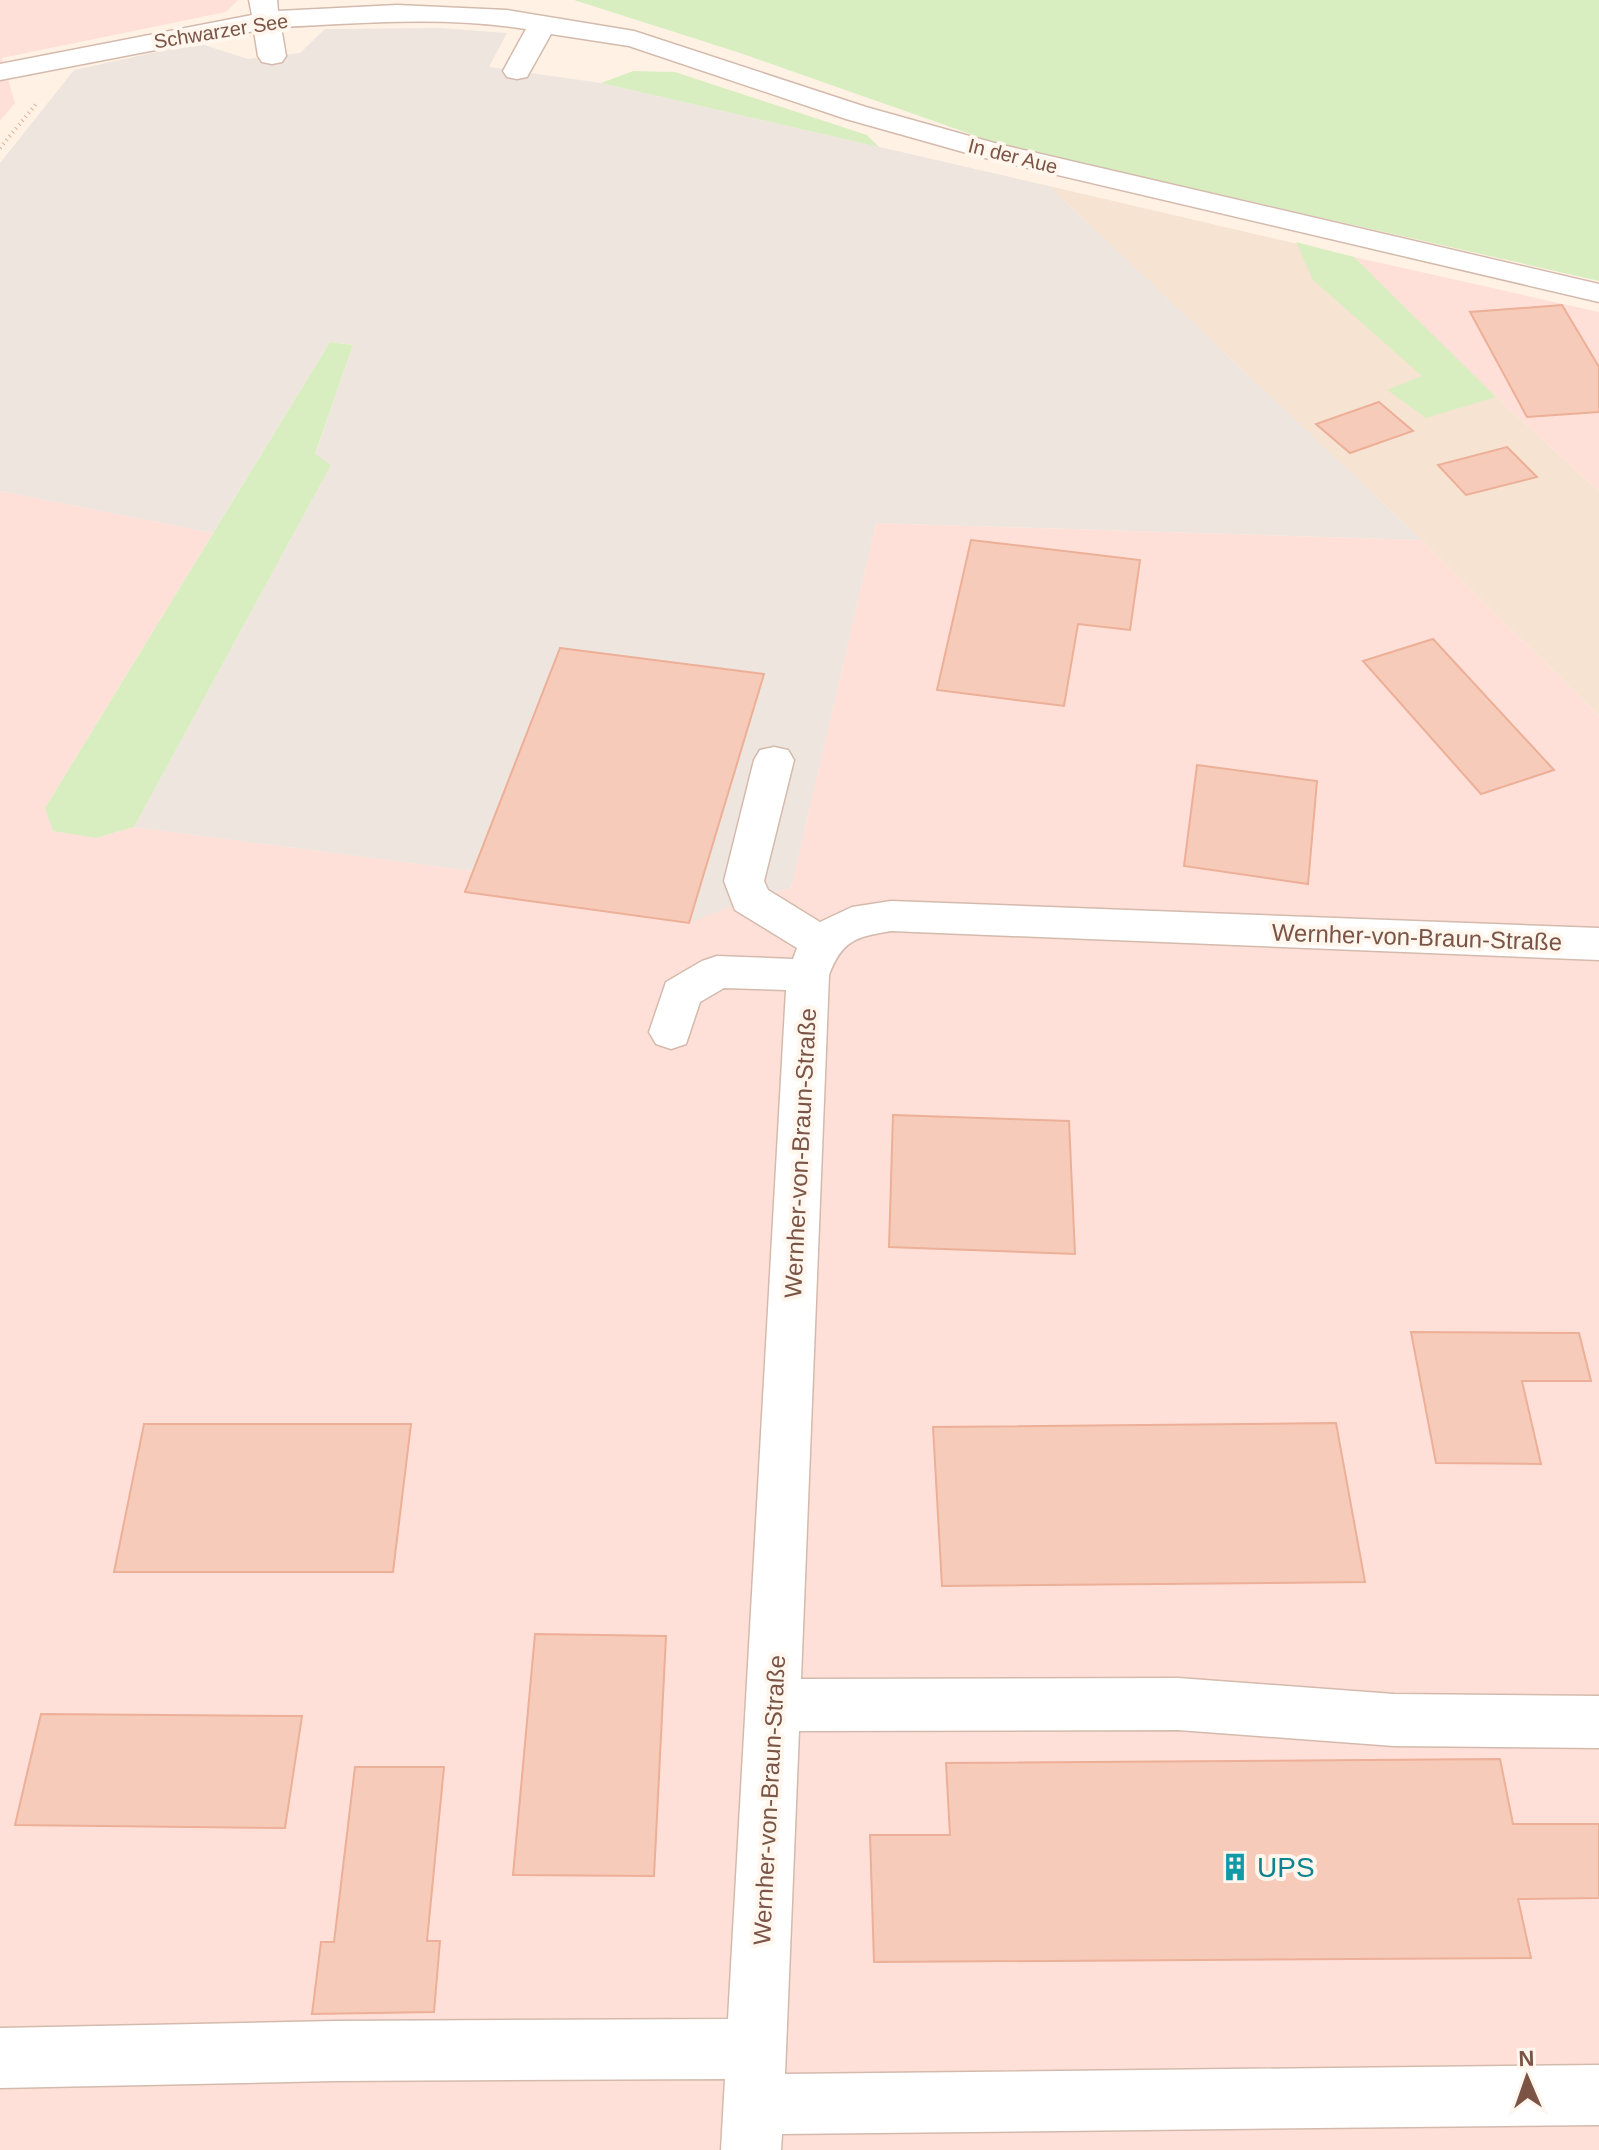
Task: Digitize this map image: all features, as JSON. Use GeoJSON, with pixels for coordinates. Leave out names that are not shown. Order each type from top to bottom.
{"type":"FeatureCollection","features":[{"type":"Feature","properties":{"kind":"street","name":"Schwarzer See"},"geometry":{"type":"LineString","coordinates":[[0,72],[189,34],[266,10],[350,14],[446,6]]}},
{"type":"Feature","properties":{"kind":"street","name":"In der Aue"},"geometry":{"type":"LineString","coordinates":[[446,6],[634,39],[856,113],[991,151],[1599,293]]}},
{"type":"Feature","properties":{"kind":"street"},"geometry":{"type":"LineString","coordinates":[[266,10],[272,56]]}},
{"type":"Feature","properties":{"kind":"street"},"geometry":{"type":"LineString","coordinates":[[517,71],[543,23]]}},
{"type":"Feature","properties":{"kind":"street"},"geometry":{"type":"LineString","coordinates":[[774,760],[744,881],[750,899],[814,958]]}},
{"type":"Feature","properties":{"kind":"street","name":"Wernher-von-Braun-Straße"},"geometry":{"type":"LineString","coordinates":[[754,2101],[814,958],[852,922],[889,904],[1100,941],[1599,944]]}},
{"type":"Feature","properties":{"kind":"street"},"geometry":{"type":"LineString","coordinates":[[671,1032],[681,993],[717,972],[814,958]]}},
{"type":"Feature","properties":{"kind":"street"},"geometry":{"type":"LineString","coordinates":[[775,1705],[1178,1704],[1394,1720],[1599,1722]]}},
{"type":"Feature","properties":{"kind":"street"},"geometry":{"type":"LineString","coordinates":[[0,2058],[334,2051],[754,2101],[1599,2095]]}},
{"type":"Feature","properties":{"kind":"path"},"geometry":{"type":"LineString","coordinates":[[0,148],[53,81],[53,63]]}},
{"type":"Feature","properties":{"kind":"shaded area"},"geometry":{"type":"Polygon","coordinates":[[[0,0],[238,0],[226,12],[2,58],[15,103],[0,121],[0,0]]]}},
{"type":"Feature","properties":{"kind":"shaded area"},"geometry":{"type":"Polygon","coordinates":[[[441,28],[507,33],[489,67],[601,83],[1049,186],[1422,540],[876,523],[791,888],[750,899],[689,923],[465,892],[472,871],[134,827],[331,465],[315,455],[353,345],[330,342],[213,533],[0,491],[0,163],[74,70],[198,43],[248,59],[300,53],[325,29],[441,28]]]}},
{"type":"Feature","properties":{"kind":"shaded area"},"geometry":{"type":"Polygon","coordinates":[[[1049,186],[1354,257],[1458,362],[1599,491],[1599,716],[1422,540],[1049,186]]]}},
{"type":"Feature","properties":{"kind":"shaded area"},"geometry":{"type":"Polygon","coordinates":[[[1354,257],[1599,312],[1599,491],[1458,362],[1354,257]]]}},
{"type":"Feature","properties":{"kind":"shaded area"},"geometry":{"type":"Polygon","coordinates":[[[0,491],[213,533],[45,808],[96,838],[134,827],[473,871],[465,891],[750,899],[791,888],[876,523],[1422,540],[1599,716],[1599,2150],[0,2150],[0,491]]]}},
{"type":"Feature","properties":{"kind":"green space"},"geometry":{"type":"Polygon","coordinates":[[[574,0],[1599,0],[1599,281],[999,144],[740,53],[574,0]]]}},
{"type":"Feature","properties":{"kind":"green space"},"geometry":{"type":"Polygon","coordinates":[[[633,71],[675,72],[867,135],[879,147],[601,83],[633,71]]]}},
{"type":"Feature","properties":{"kind":"green space"},"geometry":{"type":"Polygon","coordinates":[[[1296,242],[1354,257],[1496,397],[1426,418],[1387,390],[1422,376],[1313,280],[1296,242]]]}},
{"type":"Feature","properties":{"kind":"green space"},"geometry":{"type":"Polygon","coordinates":[[[330,342],[353,345],[315,454],[331,465],[134,827],[96,838],[53,831],[45,808],[330,342]]]}},
{"type":"Feature","properties":{"kind":"building"},"geometry":{"type":"Polygon","coordinates":[[[1562,305],[1599,367],[1599,412],[1527,417],[1470,312],[1562,305]]]}},
{"type":"Feature","properties":{"kind":"building"},"geometry":{"type":"Polygon","coordinates":[[[1379,402],[1413,431],[1350,453],[1316,424],[1379,402]]]}},
{"type":"Feature","properties":{"kind":"building"},"geometry":{"type":"Polygon","coordinates":[[[1507,447],[1537,477],[1466,495],[1438,465],[1507,447]]]}},
{"type":"Feature","properties":{"kind":"building"},"geometry":{"type":"Polygon","coordinates":[[[971,540],[1140,560],[1130,630],[1078,624],[1064,706],[937,690],[971,540]]]}},
{"type":"Feature","properties":{"kind":"building"},"geometry":{"type":"Polygon","coordinates":[[[1433,639],[1554,770],[1481,794],[1363,661],[1433,639]]]}},
{"type":"Feature","properties":{"kind":"building"},"geometry":{"type":"Polygon","coordinates":[[[560,648],[764,674],[689,923],[465,892],[560,648]]]}},
{"type":"Feature","properties":{"kind":"building"},"geometry":{"type":"Polygon","coordinates":[[[1197,765],[1317,781],[1308,884],[1184,866],[1197,765]]]}},
{"type":"Feature","properties":{"kind":"building"},"geometry":{"type":"Polygon","coordinates":[[[893,1115],[1069,1121],[1075,1254],[889,1247],[893,1115]]]}},
{"type":"Feature","properties":{"kind":"building"},"geometry":{"type":"Polygon","coordinates":[[[1411,1332],[1579,1333],[1591,1381],[1522,1381],[1541,1464],[1436,1463],[1411,1332]]]}},
{"type":"Feature","properties":{"kind":"building"},"geometry":{"type":"Polygon","coordinates":[[[1336,1423],[1365,1582],[942,1586],[933,1427],[1336,1423]]]}},
{"type":"Feature","properties":{"kind":"building"},"geometry":{"type":"Polygon","coordinates":[[[144,1424],[411,1424],[393,1572],[114,1572],[144,1424]]]}},
{"type":"Feature","properties":{"kind":"building"},"geometry":{"type":"Polygon","coordinates":[[[535,1634],[666,1636],[654,1876],[513,1875],[535,1634]]]}},
{"type":"Feature","properties":{"kind":"building"},"geometry":{"type":"Polygon","coordinates":[[[41,1714],[302,1716],[285,1828],[15,1825],[41,1714]]]}},
{"type":"Feature","properties":{"kind":"building","name":"UPS"},"geometry":{"type":"Polygon","coordinates":[[[1500,1759],[1513,1824],[1599,1824],[1599,1898],[1518,1899],[1531,1958],[874,1962],[870,1835],[950,1835],[946,1763],[1500,1759]]]}},
{"type":"Feature","properties":{"kind":"building"},"geometry":{"type":"Polygon","coordinates":[[[355,1767],[444,1767],[427,1941],[440,1941],[434,2012],[312,2014],[321,1942],[334,1942],[355,1767]]]}},
{"type":"Feature","properties":{"kind":"place","name":"UPS"},"geometry":{"type":"Point","coordinates":[1235,1867]}}]}
